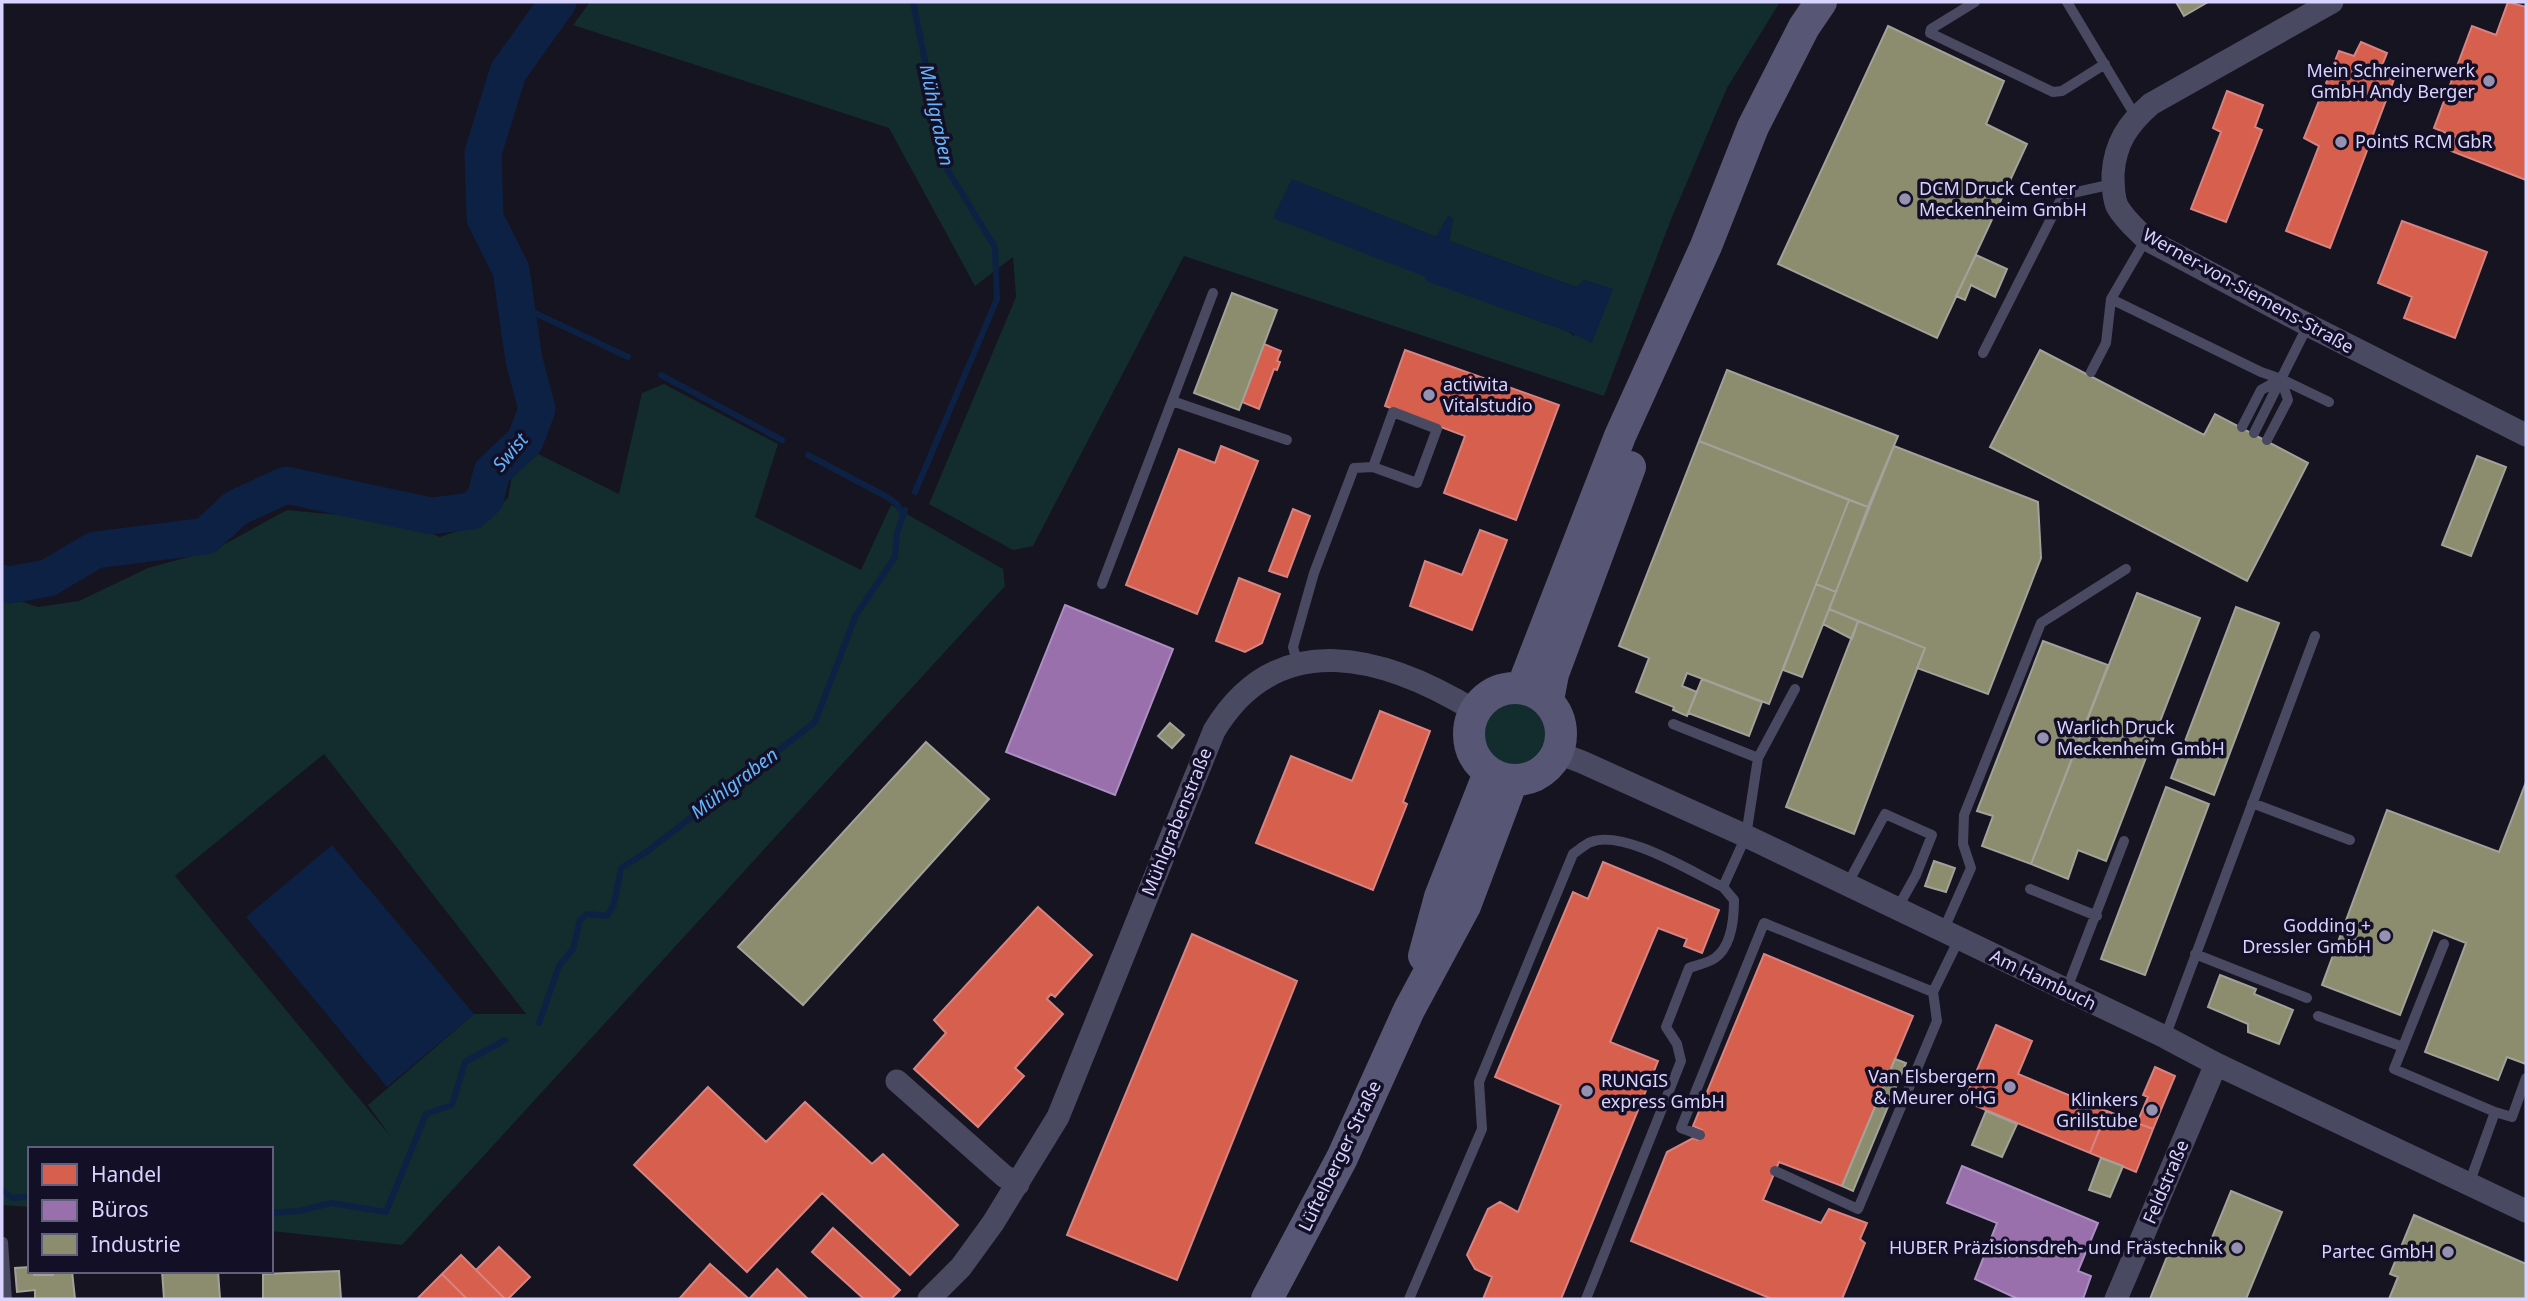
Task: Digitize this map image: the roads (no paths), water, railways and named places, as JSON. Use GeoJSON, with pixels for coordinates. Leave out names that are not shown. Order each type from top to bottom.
{"type":"FeatureCollection","features":[{"type":"Feature","properties":{"kind":"main road"},"geometry":{"type":"LineString","coordinates":[[1535,694],[1553,674],[1639,441],[1706,246],[1753,127],[1804,27],[1821,2]]}},
{"type":"Feature","properties":{"kind":"main road"},"geometry":{"type":"LineString","coordinates":[[1508,688],[1535,694],[1556,712],[1561,725],[1562,740],[1558,754],[1539,774],[1526,780],[1501,777],[1479,764],[1472,751],[1469,731],[1475,711],[1483,700],[1508,688]]}},
{"type":"Feature","properties":{"kind":"main road","name":"Lüftelberger Straße"},"geometry":{"type":"LineString","coordinates":[[1267,1299],[1342,1158],[1409,1010],[1440,897],[1501,777]]}},
{"type":"Feature","properties":{"kind":"street","name":"Werner-von-Siemens-Straße"},"geometry":{"type":"LineString","coordinates":[[2332,2],[2151,104],[2136,117],[2122,135],[2117,149],[2113,184],[2116,205],[2127,221],[2146,239],[2308,325],[2526,435]]}},
{"type":"Feature","properties":{"kind":"street","name":"Mühlgrabenstraße"},"geometry":{"type":"LineString","coordinates":[[929,1299],[961,1267],[993,1223],[1066,1100],[1214,731],[1236,699],[1269,675],[1298,665],[1341,659],[1369,664],[1421,684],[1475,711]]}},
{"type":"Feature","properties":{"kind":"street","name":"Am Hambuch"},"geometry":{"type":"LineString","coordinates":[[1558,754],[1582,762],[1746,836],[2165,1037],[2216,1065],[2526,1211]]}},
{"type":"Feature","properties":{"kind":"street","name":"Feldstraße"},"geometry":{"type":"LineString","coordinates":[[2116,1299],[2216,1065]]}},
{"type":"Feature","properties":{"kind":"street"},"geometry":{"type":"LineString","coordinates":[[897,1081],[994,1168],[1018,1184]]}},
{"type":"Feature","properties":{"kind":"lane"},"geometry":{"type":"LineString","coordinates":[[1975,2],[1931,29],[1930,33],[2053,92],[2062,91],[2105,64]]}},
{"type":"Feature","properties":{"kind":"lane"},"geometry":{"type":"LineString","coordinates":[[2067,2],[2136,117]]}},
{"type":"Feature","properties":{"kind":"lane"},"geometry":{"type":"LineString","coordinates":[[1983,353],[2063,195],[2113,184]]}},
{"type":"Feature","properties":{"kind":"lane"},"geometry":{"type":"LineString","coordinates":[[2091,372],[2106,343],[2111,299],[2146,239]]}},
{"type":"Feature","properties":{"kind":"lane"},"geometry":{"type":"LineString","coordinates":[[1102,584],[1213,293]]}},
{"type":"Feature","properties":{"kind":"lane"},"geometry":{"type":"LineString","coordinates":[[2111,299],[2329,402]]}},
{"type":"Feature","properties":{"kind":"lane"},"geometry":{"type":"LineString","coordinates":[[2254,433],[2308,325]]}},
{"type":"Feature","properties":{"kind":"lane"},"geometry":{"type":"LineString","coordinates":[[2242,427],[2261,390],[2281,379]]}},
{"type":"Feature","properties":{"kind":"lane"},"geometry":{"type":"LineString","coordinates":[[2267,440],[2288,400],[2281,379]]}},
{"type":"Feature","properties":{"kind":"lane"},"geometry":{"type":"LineString","coordinates":[[1172,401],[1287,440]]}},
{"type":"Feature","properties":{"kind":"lane"},"geometry":{"type":"LineString","coordinates":[[1298,665],[1293,647],[1314,573],[1354,468],[1373,467],[1417,483],[1437,429],[1393,412],[1373,467]]}},
{"type":"Feature","properties":{"kind":"lane"},"geometry":{"type":"LineString","coordinates":[[1775,1171],[1858,1209],[1937,1021],[1933,992],[1971,868],[1963,844],[1964,816],[2041,623],[2126,569]]}},
{"type":"Feature","properties":{"kind":"lane"},"geometry":{"type":"LineString","coordinates":[[2165,1037],[2315,636]]}},
{"type":"Feature","properties":{"kind":"lane"},"geometry":{"type":"LineString","coordinates":[[1723,887],[1746,836],[1758,758],[1795,689]]}},
{"type":"Feature","properties":{"kind":"lane"},"geometry":{"type":"LineString","coordinates":[[1673,724],[1758,758]]}},
{"type":"Feature","properties":{"kind":"lane"},"geometry":{"type":"LineString","coordinates":[[2252,803],[2350,840]]}},
{"type":"Feature","properties":{"kind":"lane"},"geometry":{"type":"LineString","coordinates":[[1847,885],[1885,814],[1932,835],[1916,875],[1897,909]]}},
{"type":"Feature","properties":{"kind":"lane"},"geometry":{"type":"LineString","coordinates":[[1409,1299],[1482,1129],[1479,1082],[1573,854],[1591,842],[1609,839],[1627,841],[1723,887],[1734,900],[1734,921],[1724,947],[1716,958],[1689,968],[1667,1027],[1677,1044],[1681,1060],[1586,1299]]}},
{"type":"Feature","properties":{"kind":"lane"},"geometry":{"type":"LineString","coordinates":[[2066,991],[2124,841]]}},
{"type":"Feature","properties":{"kind":"lane"},"geometry":{"type":"LineString","coordinates":[[2031,889],[2097,916]]}},
{"type":"Feature","properties":{"kind":"lane"},"geometry":{"type":"LineString","coordinates":[[1700,1135],[1681,1129],[1764,923],[1933,992]]}},
{"type":"Feature","properties":{"kind":"lane"},"geometry":{"type":"LineString","coordinates":[[2444,944],[2394,1069],[2512,1117],[2526,1077]]}},
{"type":"Feature","properties":{"kind":"lane"},"geometry":{"type":"LineString","coordinates":[[2195,954],[2307,998]]}},
{"type":"Feature","properties":{"kind":"lane"},"geometry":{"type":"LineString","coordinates":[[2318,1016],[2403,1047]]}},
{"type":"Feature","properties":{"kind":"lane"},"geometry":{"type":"LineString","coordinates":[[2469,1184],[2495,1112]]}},
{"type":"Feature","properties":{"kind":"lane"},"geometry":{"type":"LineString","coordinates":[[4,1242],[7,1299]]}},
{"type":"Feature","properties":{"kind":"water"},"geometry":{"type":"Polygon","coordinates":[[[1292,179],[1436,237],[1448,216],[1453,218],[1449,241],[1576,287],[1585,280],[1613,289],[1592,343],[1567,331],[1426,281],[1426,277],[1273,218],[1292,179]]]}},
{"type":"Feature","properties":{"kind":"water"},"geometry":{"type":"Polygon","coordinates":[[[332,845],[474,1014],[387,1087],[246,917],[332,845]]]}},
{"type":"Feature","properties":{"kind":"waterway","name":"Swist"},"geometry":{"type":"LineString","coordinates":[[2,583],[9,585],[48,578],[95,550],[206,536],[236,508],[286,485],[431,516],[472,511],[485,499],[492,472],[525,441],[537,409],[524,360],[511,270],[485,218],[483,153],[508,72],[558,2]]}},
{"type":"Feature","properties":{"kind":"waterway","name":"Mühlgraben"},"geometry":{"type":"LineString","coordinates":[[913,2],[947,169],[995,247],[997,299],[915,492]]}},
{"type":"Feature","properties":{"kind":"waterway"},"geometry":{"type":"LineString","coordinates":[[516,304],[628,357]]}},
{"type":"Feature","properties":{"kind":"waterway"},"geometry":{"type":"LineString","coordinates":[[661,375],[782,440]]}},
{"type":"Feature","properties":{"kind":"waterway"},"geometry":{"type":"LineString","coordinates":[[808,455],[887,497],[897,504],[903,514]]}},
{"type":"Feature","properties":{"kind":"waterway","name":"Mühlgraben"},"geometry":{"type":"LineString","coordinates":[[539,1023],[559,966],[573,949],[580,920],[587,914],[607,916],[614,904],[621,868],[645,853],[815,722],[856,615],[895,557],[897,533],[905,510]]}},
{"type":"Feature","properties":{"kind":"waterway","name":"Mühlgraben"},"geometry":{"type":"LineString","coordinates":[[273,1213],[299,1211],[331,1203],[386,1212],[426,1114],[452,1105],[465,1062],[505,1040]]}},
{"type":"Feature","properties":{"kind":"waterway","name":"Mühlgraben"},"geometry":{"type":"LineString","coordinates":[[2,1190],[12,1198],[28,1196]]}},
{"type":"Feature","properties":{"kind":"place","name":"Mein Schreinerwerk GmbH Andy Berger"},"geometry":{"type":"Point","coordinates":[2489,81]}},
{"type":"Feature","properties":{"kind":"place","name":"PointS RCM GbR"},"geometry":{"type":"Point","coordinates":[2341,142]}},
{"type":"Feature","properties":{"kind":"place","name":"DCM Druck Center Meckenheim GmbH"},"geometry":{"type":"Point","coordinates":[1905,199]}},
{"type":"Feature","properties":{"kind":"place","name":"actiwita Vitalstudio"},"geometry":{"type":"Point","coordinates":[1429,395]}},
{"type":"Feature","properties":{"kind":"place","name":"Warlich Druck Meckenheim GmbH"},"geometry":{"type":"Point","coordinates":[2043,738]}},
{"type":"Feature","properties":{"kind":"place","name":"Godding + Dressler GmbH"},"geometry":{"type":"Point","coordinates":[2385,936]}},
{"type":"Feature","properties":{"kind":"place","name":"Van Elsbergern & Meurer oHG"},"geometry":{"type":"Point","coordinates":[2010,1087]}},
{"type":"Feature","properties":{"kind":"place","name":"RUNGIS express GmbH"},"geometry":{"type":"Point","coordinates":[1587,1091]}},
{"type":"Feature","properties":{"kind":"place","name":"Klinkers Grillstube"},"geometry":{"type":"Point","coordinates":[2152,1110]}},
{"type":"Feature","properties":{"kind":"place","name":"HUBER Präzisionsdreh- und Frästechnik"},"geometry":{"type":"Point","coordinates":[2237,1248]}},
{"type":"Feature","properties":{"kind":"place","name":"Partec GmbH"},"geometry":{"type":"Point","coordinates":[2448,1252]}}]}
